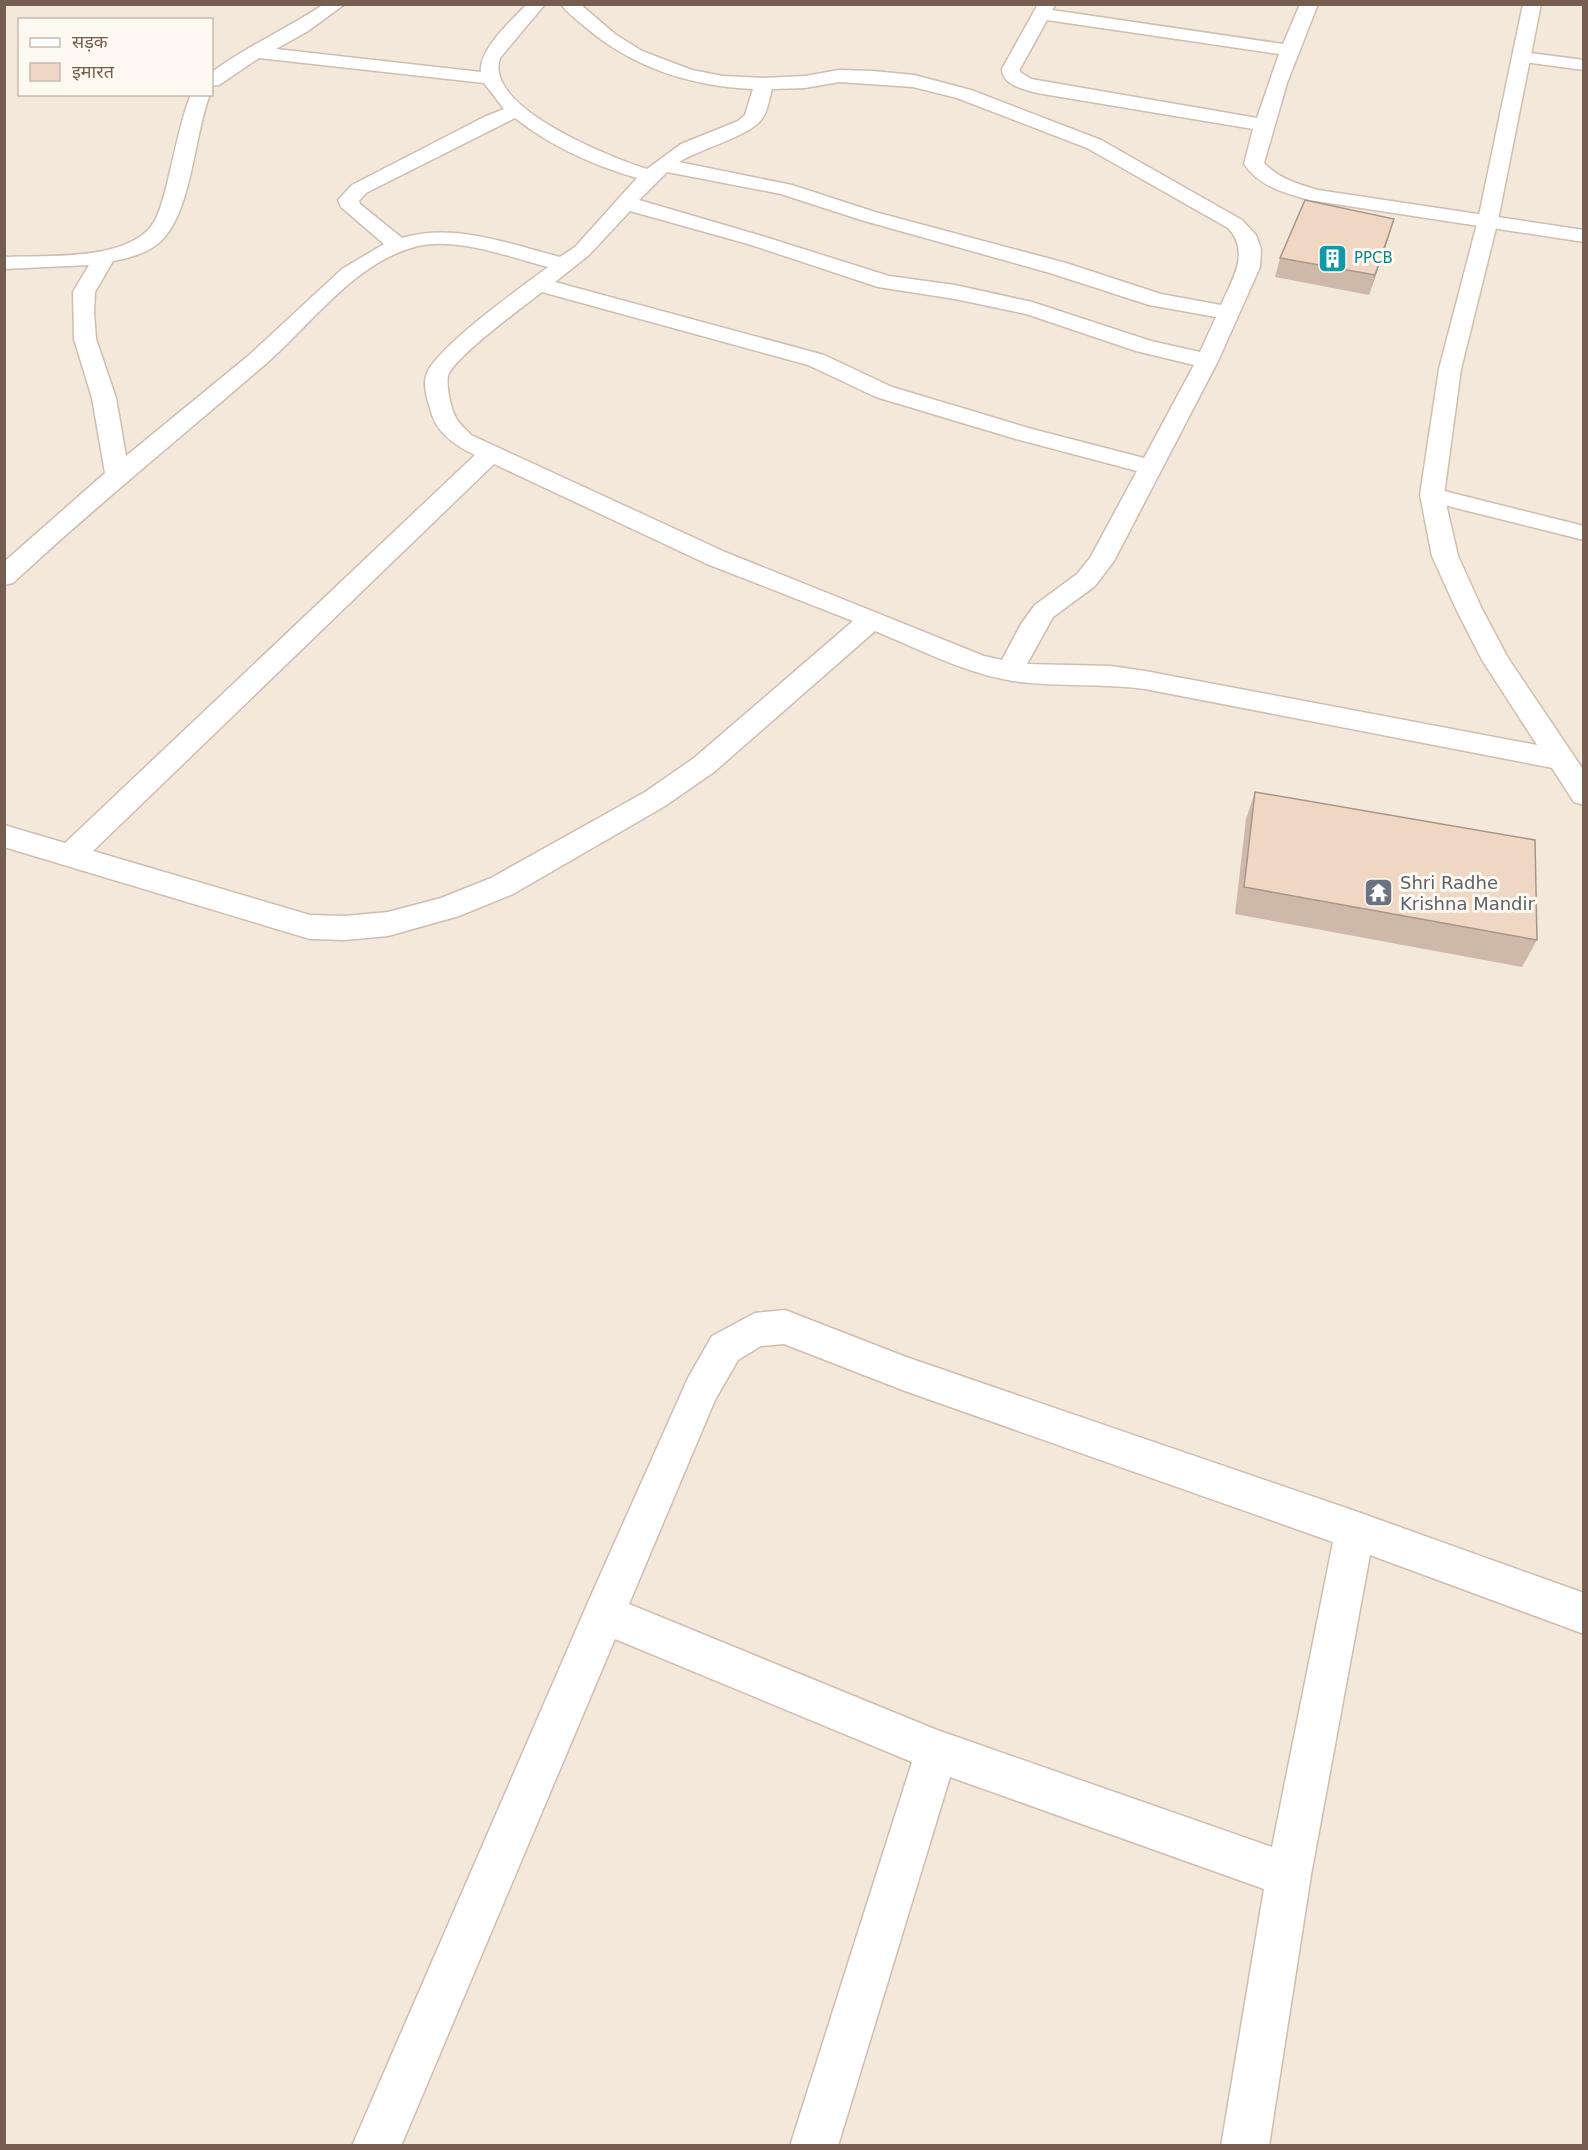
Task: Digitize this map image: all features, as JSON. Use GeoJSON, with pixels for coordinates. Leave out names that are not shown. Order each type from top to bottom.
{"type":"FeatureCollection","features":[{"type":"Feature","properties":{"kind":"street"},"geometry":{"type":"LineString","coordinates":[[213,80],[236,63],[337,4]]}},
{"type":"Feature","properties":{"kind":"street"},"geometry":{"type":"LineString","coordinates":[[537,4],[509,35],[489,62],[489,78],[500,95],[517,111],[580,150],[603,161],[785,189],[868,216],[1058,268],[1157,300],[1229,313]]}},
{"type":"Feature","properties":{"kind":"street"},"geometry":{"type":"LineString","coordinates":[[569,4],[636,55],[667,69],[723,82],[764,84],[805,82],[839,76],[914,81],[964,94],[1095,144],[1189,196],[1234,224],[1245,235],[1250,249],[1249,267],[1229,313],[1207,361],[1101,561],[1086,580],[1044,611],[1034,624],[1010,671]]}},
{"type":"Feature","properties":{"kind":"street"},"geometry":{"type":"LineString","coordinates":[[1309,4],[1289,50],[1263,125],[1254,164],[1262,175],[1282,186],[1316,196],[1584,236]]}},
{"type":"Feature","properties":{"kind":"street"},"geometry":{"type":"LineString","coordinates":[[1533,4],[1488,220],[1449,369],[1432,495],[1445,556],[1469,609],[1496,660],[1558,759],[1584,795]]}},
{"type":"Feature","properties":{"kind":"street"},"geometry":{"type":"LineString","coordinates":[[1263,125],[1024,83],[1011,74],[1011,69],[1044,9],[1289,50]]}},
{"type":"Feature","properties":{"kind":"street"},"geometry":{"type":"LineString","coordinates":[[256,52],[489,78]]}},
{"type":"Feature","properties":{"kind":"street"},"geometry":{"type":"LineString","coordinates":[[764,84],[754,117],[745,125],[688,148],[657,171],[597,236],[564,265],[536,284],[446,361],[437,376],[438,394],[444,419],[463,440],[716,558],[977,663],[1041,675],[1110,675],[1144,680],[1558,759]]}},
{"type":"Feature","properties":{"kind":"street"},"geometry":{"type":"LineString","coordinates":[[4,262],[75,260],[105,256],[136,249],[153,237],[166,220],[190,117],[200,96]]}},
{"type":"Feature","properties":{"kind":"street"},"geometry":{"type":"LineString","coordinates":[[398,245],[351,207],[348,200],[352,195],[359,189],[470,131],[517,111]]}},
{"type":"Feature","properties":{"kind":"street"},"geometry":{"type":"LineString","coordinates":[[626,203],[755,240],[886,282],[955,292],[1022,306],[1143,346],[1207,361]]}},
{"type":"Feature","properties":{"kind":"street"},"geometry":{"type":"LineString","coordinates":[[4,576],[118,476],[259,358],[343,279],[371,259],[398,245],[419,239],[440,238],[481,245],[564,265]]}},
{"type":"Feature","properties":{"kind":"street"},"geometry":{"type":"LineString","coordinates":[[105,256],[84,292],[83,312],[85,339],[104,398],[118,476]]}},
{"type":"Feature","properties":{"kind":"street"},"geometry":{"type":"LineString","coordinates":[[536,284],[816,360],[884,392],[1024,434],[1150,467]]}},
{"type":"Feature","properties":{"kind":"street"},"geometry":{"type":"LineString","coordinates":[[71,855],[490,454]]}},
{"type":"Feature","properties":{"kind":"street"},"geometry":{"type":"LineString","coordinates":[[4,836],[310,927],[345,928],[388,924],[448,908],[502,886],[680,782],[704,765],[872,619]]}},
{"type":"Feature","properties":{"kind":"street"},"geometry":{"type":"LineString","coordinates":[[376,2145],[701,1390],[725,1348],[755,1330],[785,1328],[905,1374],[1355,1530],[1584,1614]]}},
{"type":"Feature","properties":{"kind":"street"},"geometry":{"type":"LineString","coordinates":[[1245,2145],[1289,1875],[1355,1530]]}},
{"type":"Feature","properties":{"kind":"street"},"geometry":{"type":"LineString","coordinates":[[603,1614],[936,1751],[1289,1875]]}},
{"type":"Feature","properties":{"kind":"street"},"geometry":{"type":"LineString","coordinates":[[814,2145],[936,1751]]}},
{"type":"Feature","properties":{"kind":"lane"},"geometry":{"type":"LineString","coordinates":[[1522,57],[1584,65]]}},
{"type":"Feature","properties":{"kind":"lane"},"geometry":{"type":"LineString","coordinates":[[1432,495],[1584,533]]}},
{"type":"Feature","properties":{"kind":"shaded area"},"geometry":{"type":"Polygon","coordinates":[[[17,4],[1583,5],[1583,2145],[5,2145],[4,7],[17,4]]]}},
{"type":"Feature","properties":{"kind":"building","name":"PPCB"},"geometry":{"type":"Polygon","coordinates":[[[1305,200],[1394,219],[1375,275],[1280,258],[1305,200]]]}},
{"type":"Feature","properties":{"kind":"building"},"geometry":{"type":"Polygon","coordinates":[[[1255,792],[1535,840],[1537,940],[1244,887],[1255,792]]]}},
{"type":"Feature","properties":{"kind":"place","name":"PPCB"},"geometry":{"type":"Point","coordinates":[1333,258]}},
{"type":"Feature","properties":{"kind":"place","name":"Shri Radhe Krishna Mandir"},"geometry":{"type":"Point","coordinates":[1379,893]}}]}
